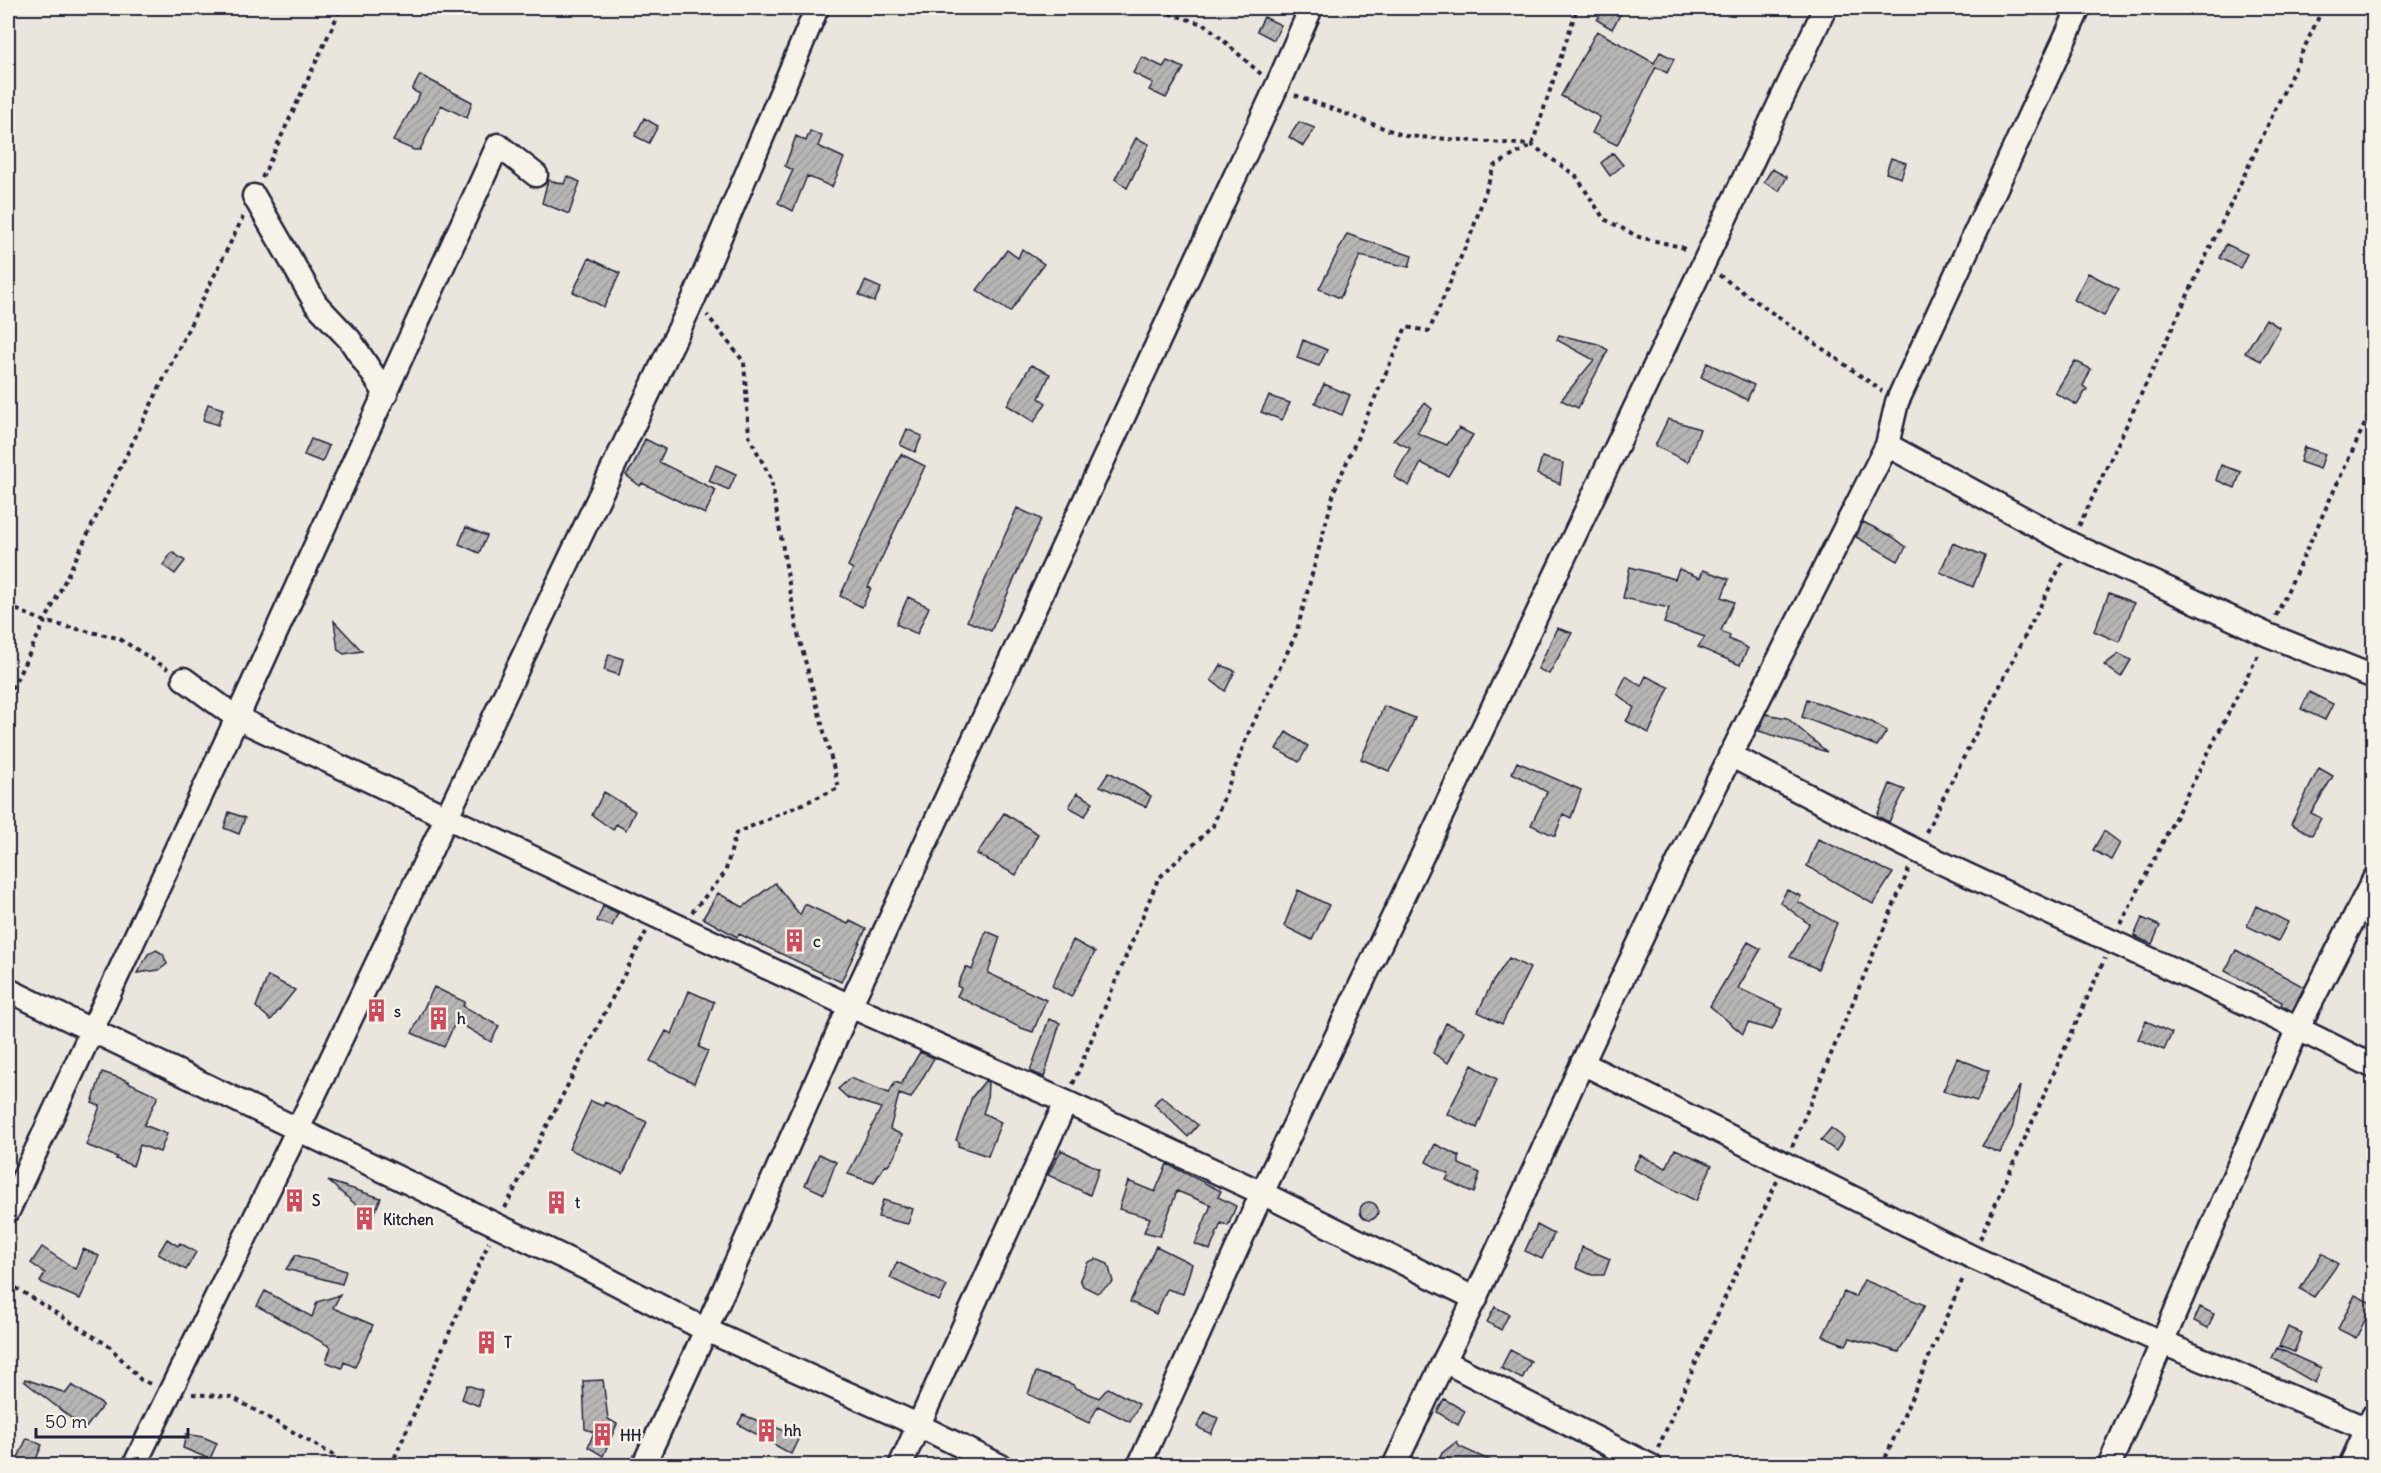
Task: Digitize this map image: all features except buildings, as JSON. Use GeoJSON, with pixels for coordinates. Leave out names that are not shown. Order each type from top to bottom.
{"type":"FeatureCollection","features":[{"type":"Feature","properties":{"kind":"street"},"geometry":{"type":"LineString","coordinates":[[134,1466],[297,1131],[694,298],[817,8]]}},
{"type":"Feature","properties":{"kind":"street"},"geometry":{"type":"LineString","coordinates":[[643,1466],[850,1006],[1311,8]]}},
{"type":"Feature","properties":{"kind":"street"},"geometry":{"type":"LineString","coordinates":[[1139,1466],[1262,1193],[1825,8]]}},
{"type":"Feature","properties":{"kind":"street"},"geometry":{"type":"LineString","coordinates":[[1394,1466],[1476,1299],[1582,1064],[1730,755],[1887,445],[1897,402],[2079,8]]}},
{"type":"Feature","properties":{"kind":"street"},"geometry":{"type":"LineString","coordinates":[[8,1211],[386,394],[498,145],[536,175]]}},
{"type":"Feature","properties":{"kind":"street"},"geometry":{"type":"LineString","coordinates":[[254,196],[316,304],[350,340],[386,394]]}},
{"type":"Feature","properties":{"kind":"street"},"geometry":{"type":"LineString","coordinates":[[1887,445],[2071,544],[2268,635],[2373,677]]}},
{"type":"Feature","properties":{"kind":"street"},"geometry":{"type":"LineString","coordinates":[[184,679],[237,718],[850,1006],[1066,1102],[1262,1193],[1476,1299]]}},
{"type":"Feature","properties":{"kind":"street"},"geometry":{"type":"LineString","coordinates":[[1730,755],[1916,850],[2298,1028],[2373,1067]]}},
{"type":"Feature","properties":{"kind":"street"},"geometry":{"type":"LineString","coordinates":[[2109,1466],[2298,1028],[2373,879]]}},
{"type":"Feature","properties":{"kind":"street"},"geometry":{"type":"LineString","coordinates":[[8,990],[496,1225],[706,1330],[918,1425],[1001,1466]]}},
{"type":"Feature","properties":{"kind":"street"},"geometry":{"type":"LineString","coordinates":[[1582,1064],[1972,1257],[2163,1343],[2371,1425],[2350,1466]]}},
{"type":"Feature","properties":{"kind":"street"},"geometry":{"type":"LineString","coordinates":[[900,1466],[1066,1102]]}},
{"type":"Feature","properties":{"kind":"street"},"geometry":{"type":"LineString","coordinates":[[1444,1361],[1651,1465]]}},
{"type":"Feature","properties":{"kind":"path"},"geometry":{"type":"LineString","coordinates":[[8,697],[254,196],[341,8]]}},
{"type":"Feature","properties":{"kind":"path"},"geometry":{"type":"LineString","coordinates":[[1152,8],[1206,25],[1276,88],[1405,136],[1532,145],[1576,177],[1604,219],[1639,237],[1681,247],[1897,402]]}},
{"type":"Feature","properties":{"kind":"path"},"geometry":{"type":"LineString","coordinates":[[1066,1102],[1158,879],[1213,826],[1248,734],[1296,634],[1335,489],[1406,327],[1429,331],[1473,229],[1494,166],[1532,145],[1577,8]]}},
{"type":"Feature","properties":{"kind":"path"},"geometry":{"type":"LineString","coordinates":[[1651,1465],[1785,1164],[1916,850],[2071,544],[2323,8]]}},
{"type":"Feature","properties":{"kind":"path"},"geometry":{"type":"LineString","coordinates":[[688,918],[725,873],[736,833],[839,788],[797,630],[771,479],[749,436],[744,362],[694,298]]}},
{"type":"Feature","properties":{"kind":"path"},"geometry":{"type":"LineString","coordinates":[[8,606],[46,622],[118,638],[184,679]]}},
{"type":"Feature","properties":{"kind":"path"},"geometry":{"type":"LineString","coordinates":[[391,1466],[496,1225],[654,915]]}},
{"type":"Feature","properties":{"kind":"place","name":"c"},"geometry":{"type":"Point","coordinates":[795,941]}},
{"type":"Feature","properties":{"kind":"place","name":"s"},"geometry":{"type":"Point","coordinates":[376,1011]}},
{"type":"Feature","properties":{"kind":"place","name":"h"},"geometry":{"type":"Point","coordinates":[439,1018]}},
{"type":"Feature","properties":{"kind":"place","name":"S"},"geometry":{"type":"Point","coordinates":[294,1200]}},
{"type":"Feature","properties":{"kind":"place","name":"t"},"geometry":{"type":"Point","coordinates":[557,1202]}},
{"type":"Feature","properties":{"kind":"place","name":"Kitchen"},"geometry":{"type":"Point","coordinates":[365,1219]}},
{"type":"Feature","properties":{"kind":"place","name":"T"},"geometry":{"type":"Point","coordinates":[486,1342]}},
{"type":"Feature","properties":{"kind":"place","name":"hh"},"geometry":{"type":"Point","coordinates":[766,1430]}},
{"type":"Feature","properties":{"kind":"place","name":"HH"},"geometry":{"type":"Point","coordinates":[602,1435]}}]}
